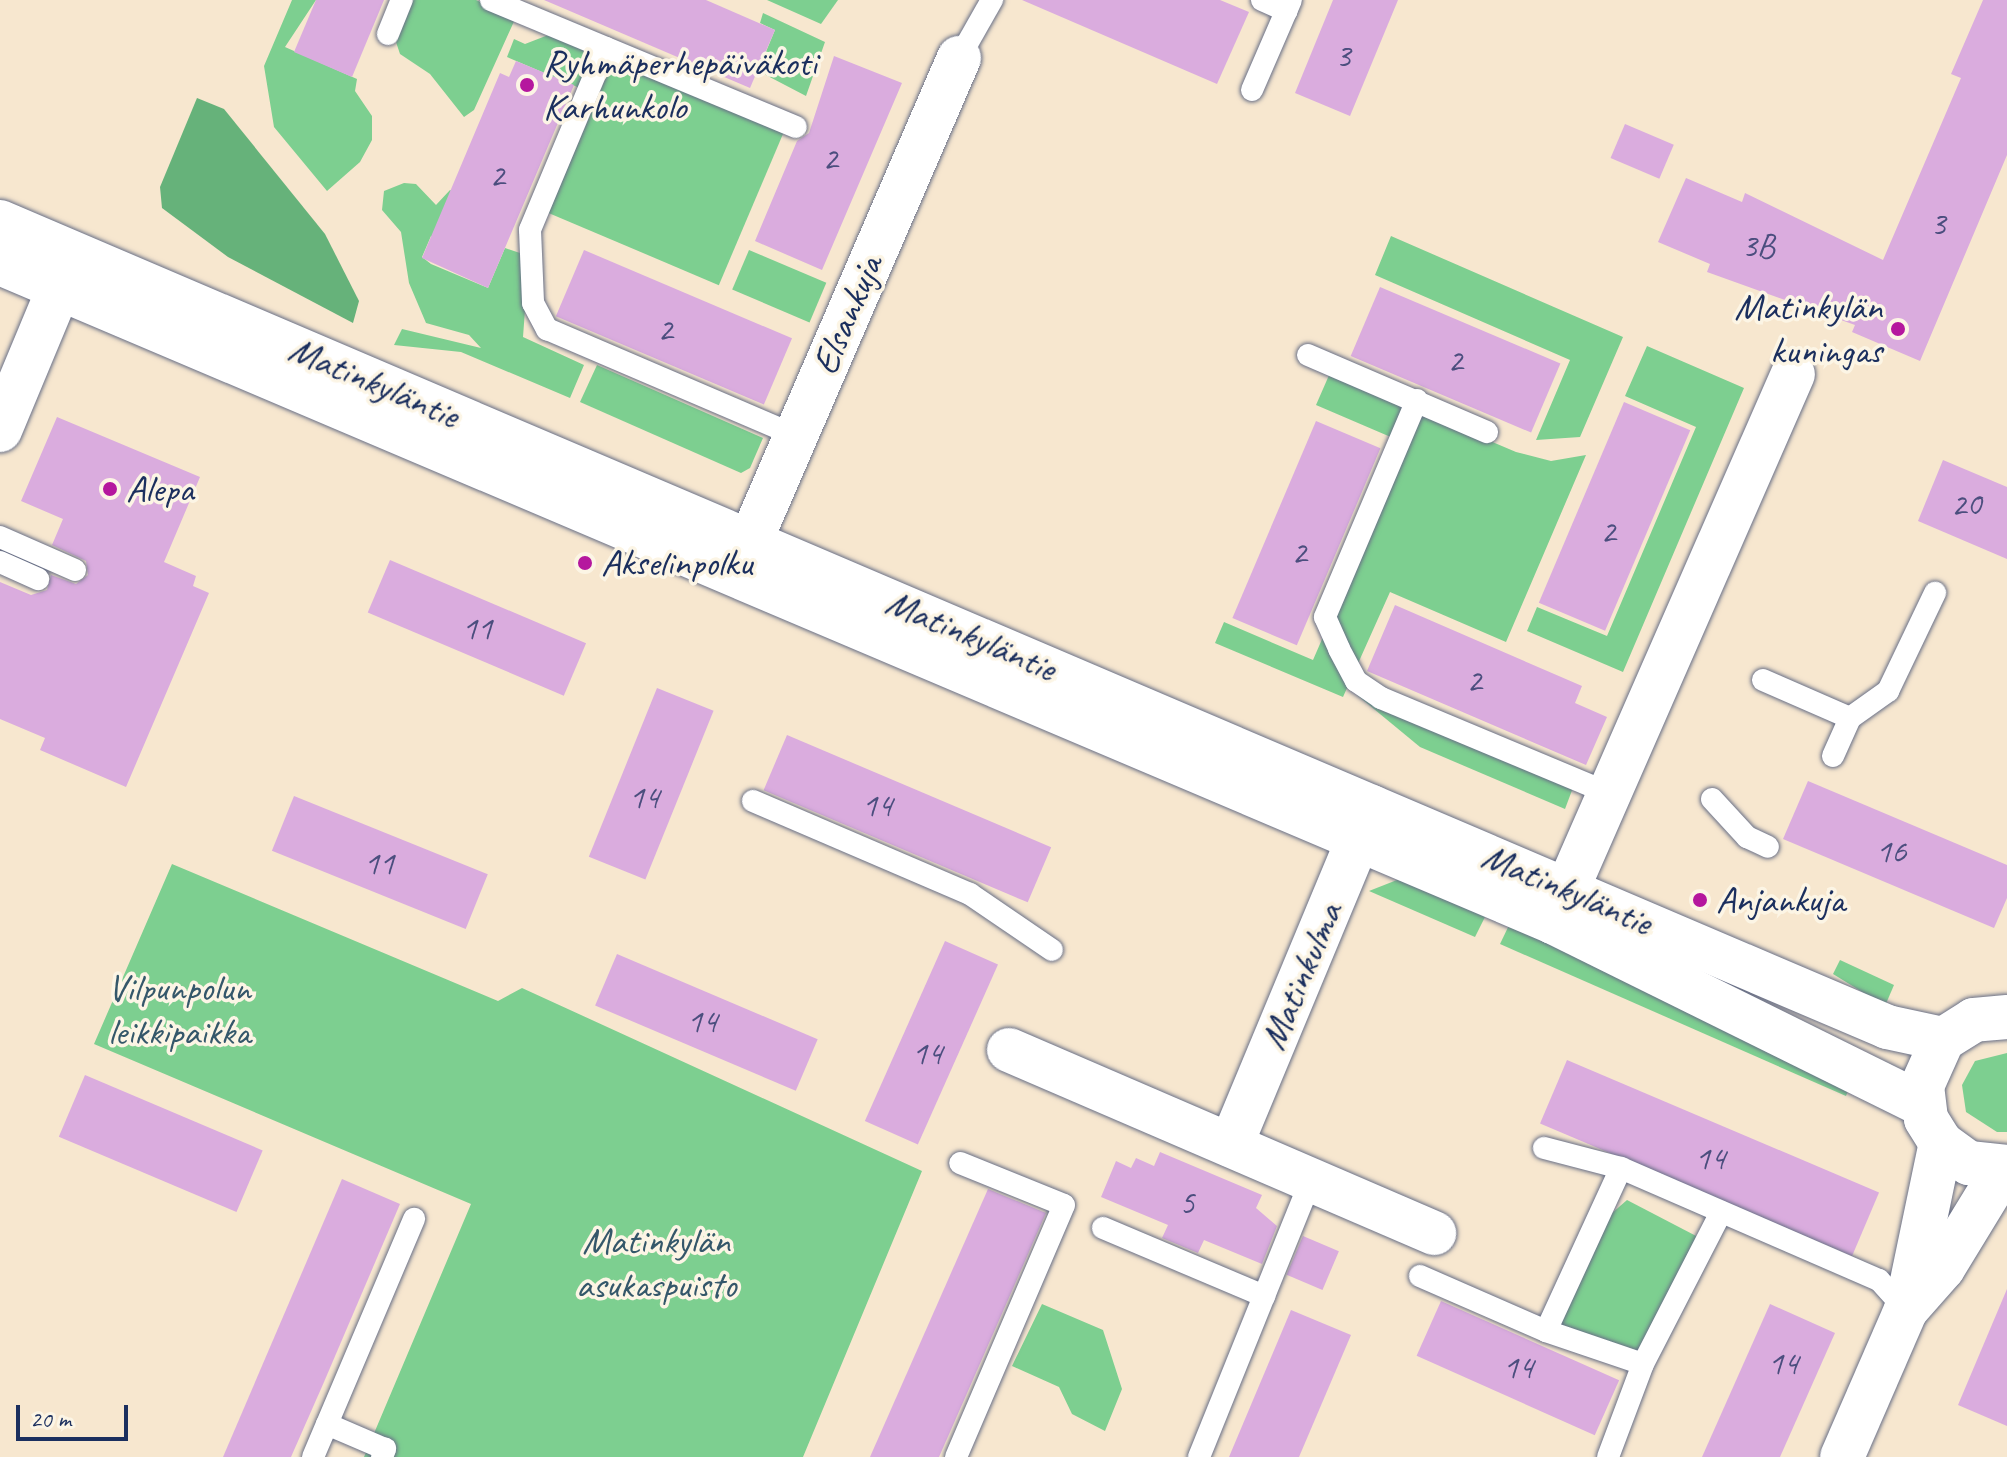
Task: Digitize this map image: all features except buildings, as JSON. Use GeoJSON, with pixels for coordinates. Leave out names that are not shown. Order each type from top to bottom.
{"type":"FeatureCollection","features":[{"type":"Feature","properties":{"kind":"main road","name":"Elsankuja"},"geometry":{"type":"LineString","coordinates":[[744,556],[959,58]]}},
{"type":"Feature","properties":{"kind":"main road","name":"Matinkyläntie"},"geometry":{"type":"LineString","coordinates":[[0,222],[66,271],[744,556],[1364,826],[1560,906],[1887,1027],[1943,1039]]}},
{"type":"Feature","properties":{"kind":"main road","name":"Matinkyläntie"},"geometry":{"type":"LineString","coordinates":[[0,263],[66,271]]}},
{"type":"Feature","properties":{"kind":"main road"},"geometry":{"type":"LineString","coordinates":[[0,430],[66,271]]}},
{"type":"Feature","properties":{"kind":"main road"},"geometry":{"type":"LineString","coordinates":[[1560,906],[1793,374]]}},
{"type":"Feature","properties":{"kind":"main road","name":"Matinkulma"},"geometry":{"type":"LineString","coordinates":[[1231,1145],[1364,826]]}},
{"type":"Feature","properties":{"kind":"main road","name":"Matinkyläntie"},"geometry":{"type":"LineString","coordinates":[[1560,906],[1932,1124],[1969,1163],[2005,1168]]}},
{"type":"Feature","properties":{"kind":"main road"},"geometry":{"type":"LineString","coordinates":[[1842,1457],[1906,1310],[1932,1124],[1925,1068],[1943,1039],[1974,1020],[2007,1017]]}},
{"type":"Feature","properties":{"kind":"main road"},"geometry":{"type":"LineString","coordinates":[[1009,1050],[1434,1233]]}},
{"type":"Feature","properties":{"kind":"main road"},"geometry":{"type":"LineString","coordinates":[[1906,1310],[1943,1268],[2005,1168]]}},
{"type":"Feature","properties":{"kind":"lane"},"geometry":{"type":"LineString","coordinates":[[388,34],[402,0]]}},
{"type":"Feature","properties":{"kind":"lane"},"geometry":{"type":"LineString","coordinates":[[491,0],[796,127]]}},
{"type":"Feature","properties":{"kind":"lane"},"geometry":{"type":"LineString","coordinates":[[959,58],[992,0]]}},
{"type":"Feature","properties":{"kind":"lane"},"geometry":{"type":"LineString","coordinates":[[1252,90],[1289,5],[1262,0]]}},
{"type":"Feature","properties":{"kind":"lane"},"geometry":{"type":"LineString","coordinates":[[606,48],[530,230],[533,303],[547,329],[797,436]]}},
{"type":"Feature","properties":{"kind":"lane"},"geometry":{"type":"LineString","coordinates":[[1308,355],[1487,432]]}},
{"type":"Feature","properties":{"kind":"lane"},"geometry":{"type":"LineString","coordinates":[[1417,400],[1325,617],[1339,649],[1356,681],[1381,698],[1610,794]]}},
{"type":"Feature","properties":{"kind":"lane"},"geometry":{"type":"LineString","coordinates":[[0,537],[75,570]]}},
{"type":"Feature","properties":{"kind":"lane"},"geometry":{"type":"LineString","coordinates":[[0,562],[38,579]]}},
{"type":"Feature","properties":{"kind":"lane"},"geometry":{"type":"LineString","coordinates":[[1833,756],[1850,718],[1888,691],[1935,593]]}},
{"type":"Feature","properties":{"kind":"lane"},"geometry":{"type":"LineString","coordinates":[[1763,680],[1850,718]]}},
{"type":"Feature","properties":{"kind":"lane"},"geometry":{"type":"LineString","coordinates":[[1712,799],[1747,837],[1768,847]]}},
{"type":"Feature","properties":{"kind":"lane"},"geometry":{"type":"LineString","coordinates":[[753,801],[970,894],[1052,950]]}},
{"type":"Feature","properties":{"kind":"lane"},"geometry":{"type":"LineString","coordinates":[[1544,1148],[1621,1168],[1879,1280],[1906,1310]]}},
{"type":"Feature","properties":{"kind":"lane"},"geometry":{"type":"LineString","coordinates":[[956,1457],[1064,1205],[960,1163]]}},
{"type":"Feature","properties":{"kind":"lane"},"geometry":{"type":"LineString","coordinates":[[1546,1331],[1621,1168]]}},
{"type":"Feature","properties":{"kind":"lane"},"geometry":{"type":"LineString","coordinates":[[1199,1457],[1311,1180]]}},
{"type":"Feature","properties":{"kind":"lane"},"geometry":{"type":"LineString","coordinates":[[1608,1457],[1643,1364],[1721,1212]]}},
{"type":"Feature","properties":{"kind":"lane"},"geometry":{"type":"LineString","coordinates":[[313,1457],[414,1219]]}},
{"type":"Feature","properties":{"kind":"lane"},"geometry":{"type":"LineString","coordinates":[[1103,1228],[1264,1296]]}},
{"type":"Feature","properties":{"kind":"lane"},"geometry":{"type":"LineString","coordinates":[[1420,1276],[1546,1331],[1643,1364]]}},
{"type":"Feature","properties":{"kind":"lane"},"geometry":{"type":"LineString","coordinates":[[327,1424],[384,1453]]}},
{"type":"Feature","properties":{"kind":"green space"},"geometry":{"type":"Polygon","coordinates":[[[292,0],[316,0],[285,47],[357,79],[355,91],[372,116],[372,140],[360,162],[327,191],[274,127],[264,66],[292,0]]]}},
{"type":"Feature","properties":{"kind":"green space"},"geometry":{"type":"Polygon","coordinates":[[[413,0],[476,0],[516,17],[474,110],[464,117],[430,74],[400,54],[396,42],[413,0]]]}},
{"type":"Feature","properties":{"kind":"green space"},"geometry":{"type":"Polygon","coordinates":[[[767,0],[838,0],[821,24],[767,0]]]}},
{"type":"Feature","properties":{"kind":"green space"},"geometry":{"type":"Polygon","coordinates":[[[763,13],[825,42],[806,96],[758,71],[775,30],[760,23],[763,13]]]}},
{"type":"Feature","properties":{"kind":"green space"},"geometry":{"type":"Polygon","coordinates":[[[556,32],[589,54],[582,89],[507,57],[514,39],[525,44],[556,32]]]}},
{"type":"Feature","properties":{"kind":"green space"},"geometry":{"type":"Polygon","coordinates":[[[613,61],[783,133],[719,285],[549,213],[613,61]]]}},
{"type":"Feature","properties":{"kind":"green space"},"geometry":{"type":"Polygon","coordinates":[[[197,98],[224,109],[325,234],[359,301],[353,323],[228,257],[162,208],[160,187],[197,98]]]}},
{"type":"Feature","properties":{"kind":"green space"},"geometry":{"type":"Polygon","coordinates":[[[404,183],[416,184],[436,205],[450,190],[460,195],[440,239],[431,236],[422,257],[431,264],[488,288],[505,248],[529,256],[523,337],[584,365],[570,398],[461,352],[394,345],[402,329],[481,348],[469,335],[426,323],[409,283],[401,232],[382,210],[384,191],[404,183]]]}},
{"type":"Feature","properties":{"kind":"green space"},"geometry":{"type":"Polygon","coordinates":[[[1391,236],[1623,337],[1580,437],[1536,440],[1570,360],[1375,275],[1391,236]]]}},
{"type":"Feature","properties":{"kind":"green space"},"geometry":{"type":"Polygon","coordinates":[[[749,250],[826,283],[810,322],[732,290],[749,250]]]}},
{"type":"Feature","properties":{"kind":"green space"},"geometry":{"type":"Polygon","coordinates":[[[1647,346],[1744,388],[1623,672],[1527,631],[1537,607],[1607,636],[1696,427],[1625,396],[1647,346]]]}},
{"type":"Feature","properties":{"kind":"green space"},"geometry":{"type":"Polygon","coordinates":[[[597,365],[763,438],[750,468],[741,473],[580,402],[597,365]]]}},
{"type":"Feature","properties":{"kind":"green space"},"geometry":{"type":"Polygon","coordinates":[[[1330,373],[1516,452],[1551,461],[1586,455],[1506,642],[1390,592],[1343,697],[1215,643],[1224,622],[1313,660],[1407,444],[1316,405],[1330,373]]]}},
{"type":"Feature","properties":{"kind":"green space"},"geometry":{"type":"Polygon","coordinates":[[[1360,689],[1574,785],[1565,809],[1420,747],[1357,695],[1360,689]]]}},
{"type":"Feature","properties":{"kind":"green space","name":"Matinkylän asukaspuisto"},"geometry":{"type":"Polygon","coordinates":[[[172,864],[498,1001],[522,988],[922,1171],[803,1457],[364,1457],[471,1204],[94,1044],[172,864]]]}},
{"type":"Feature","properties":{"kind":"green space"},"geometry":{"type":"Polygon","coordinates":[[[1402,878],[1489,909],[1475,937],[1369,891],[1402,878]]]}},
{"type":"Feature","properties":{"kind":"green space"},"geometry":{"type":"Polygon","coordinates":[[[1512,919],[1852,1081],[1846,1096],[1500,944],[1512,919]]]}},
{"type":"Feature","properties":{"kind":"green space"},"geometry":{"type":"Polygon","coordinates":[[[1840,960],[1894,985],[1885,1006],[1833,974],[1840,960]]]}},
{"type":"Feature","properties":{"kind":"green space"},"geometry":{"type":"Polygon","coordinates":[[[2007,1053],[2007,1132],[1997,1132],[1966,1112],[1962,1085],[1975,1061],[2007,1053]]]}},
{"type":"Feature","properties":{"kind":"green space"},"geometry":{"type":"Polygon","coordinates":[[[1627,1200],[1700,1238],[1641,1356],[1558,1324],[1611,1214],[1627,1200]]]}},
{"type":"Feature","properties":{"kind":"green space"},"geometry":{"type":"Polygon","coordinates":[[[1042,1304],[1103,1330],[1122,1389],[1105,1431],[1072,1414],[1059,1387],[1012,1366],[1042,1304]]]}},
{"type":"Feature","properties":{"kind":"place","name":"Ryhmäperhepäiväkoti Karhunkolo"},"geometry":{"type":"Point","coordinates":[527,85]}},
{"type":"Feature","properties":{"kind":"place","name":"Matinkylän kuningas"},"geometry":{"type":"Point","coordinates":[1898,329]}},
{"type":"Feature","properties":{"kind":"place","name":"Alepa"},"geometry":{"type":"Point","coordinates":[110,489]}},
{"type":"Feature","properties":{"kind":"place","name":"Akselinpolku"},"geometry":{"type":"Point","coordinates":[585,563]}},
{"type":"Feature","properties":{"kind":"place","name":"Anjankuja"},"geometry":{"type":"Point","coordinates":[1700,900]}},
{"type":"Feature","properties":{"kind":"park label","name":"Vilpunpolun leikkipaikka"},"geometry":{"type":"Point","coordinates":[179,1010]}}]}
